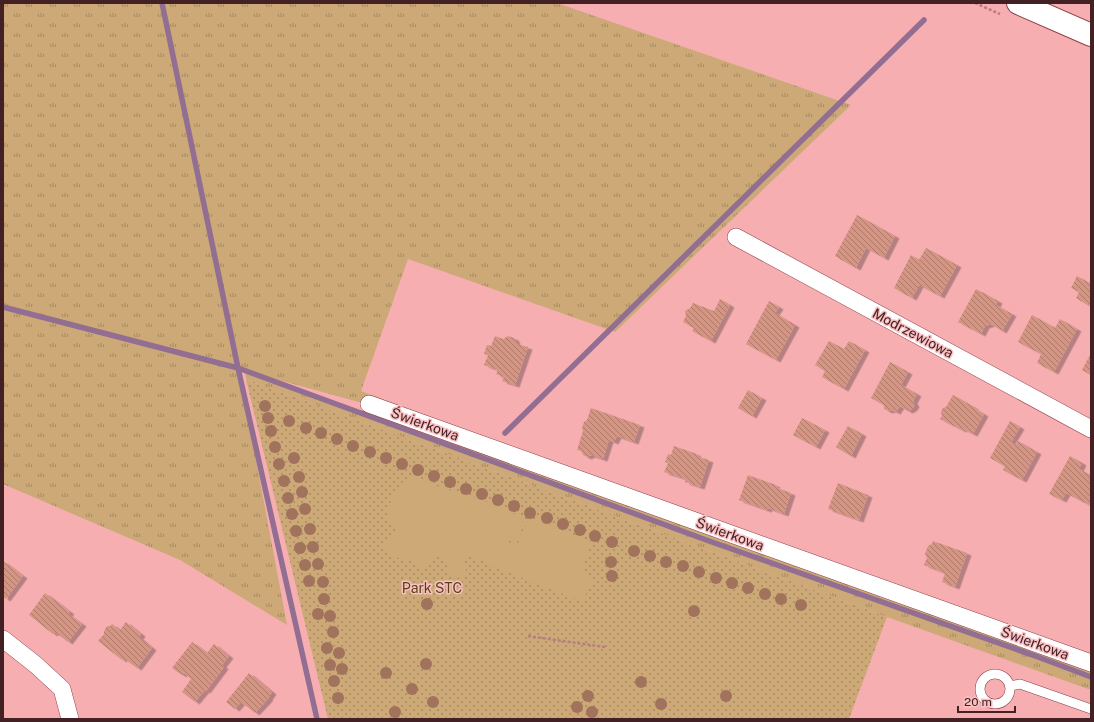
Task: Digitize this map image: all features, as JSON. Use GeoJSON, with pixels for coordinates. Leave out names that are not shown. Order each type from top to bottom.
{"type":"FeatureCollection","features":[{"type":"Feature","properties":{"kind":"main road"},"geometry":{"type":"LineString","coordinates":[[1018,3],[1091,35]]}},
{"type":"Feature","properties":{"kind":"street","name":"Modrzewiowa"},"geometry":{"type":"LineString","coordinates":[[736,236],[1091,429]]}},
{"type":"Feature","properties":{"kind":"street","name":"Świerkowa"},"geometry":{"type":"LineString","coordinates":[[369,404],[1091,663]]}},
{"type":"Feature","properties":{"kind":"street"},"geometry":{"type":"LineString","coordinates":[[3,639],[36,665],[62,689],[70,719]]}},
{"type":"Feature","properties":{"kind":"lane"},"geometry":{"type":"LineString","coordinates":[[1010,686],[1020,684],[1091,709]]}},
{"type":"Feature","properties":{"kind":"path"},"geometry":{"type":"LineString","coordinates":[[528,636],[605,647]]}},
{"type":"Feature","properties":{"kind":"green space"},"geometry":{"type":"Polygon","coordinates":[[[3,3],[557,3],[851,105],[615,332],[408,259],[361,391],[479,435],[264,376],[1091,670],[1091,690],[887,617],[246,379],[245,370],[239,369],[287,625],[180,560],[3,484],[3,3]]]}},
{"type":"Feature","properties":{"kind":"green space","name":"Park STC"},"geometry":{"type":"Polygon","coordinates":[[[246,379],[887,617],[849,719],[328,719],[246,379]]]}},
{"type":"Feature","properties":{"kind":"green space"},"geometry":{"type":"Polygon","coordinates":[[[414,476],[422,478],[434,485],[495,505],[516,515],[523,522],[521,532],[519,537],[516,539],[507,541],[517,545],[529,517],[592,542],[583,566],[591,582],[583,602],[485,563],[486,559],[480,561],[466,555],[464,560],[467,575],[454,579],[441,556],[435,556],[429,566],[423,567],[408,560],[390,556],[384,547],[386,541],[394,535],[395,531],[395,528],[390,522],[389,515],[391,501],[402,482],[414,476]]]}},
{"type":"Feature","properties":{"kind":"building"},"geometry":{"type":"Polygon","coordinates":[[[857,215],[895,236],[884,258],[866,248],[856,268],[835,256],[857,215]]]}},
{"type":"Feature","properties":{"kind":"building"},"geometry":{"type":"Polygon","coordinates":[[[926,248],[957,265],[940,296],[919,285],[912,298],[894,288],[911,255],[919,260],[926,248]]]}},
{"type":"Feature","properties":{"kind":"building"},"geometry":{"type":"Polygon","coordinates":[[[1077,276],[1091,284],[1091,307],[1076,298],[1079,292],[1071,288],[1077,276]]]}},
{"type":"Feature","properties":{"kind":"building"},"geometry":{"type":"Polygon","coordinates":[[[976,289],[998,301],[996,305],[1012,314],[1002,331],[991,324],[985,326],[981,334],[958,322],[976,289]]]}},
{"type":"Feature","properties":{"kind":"building"},"geometry":{"type":"Polygon","coordinates":[[[720,299],[730,305],[711,341],[692,331],[694,328],[683,322],[686,316],[685,311],[690,308],[693,303],[714,311],[720,299]]]}},
{"type":"Feature","properties":{"kind":"building"},"geometry":{"type":"Polygon","coordinates":[[[769,301],[779,307],[775,313],[795,325],[776,360],[746,344],[769,301]]]}},
{"type":"Feature","properties":{"kind":"building"},"geometry":{"type":"Polygon","coordinates":[[[1032,315],[1055,328],[1060,319],[1077,329],[1054,372],[1037,363],[1041,354],[1018,342],[1032,315]]]}},
{"type":"Feature","properties":{"kind":"building"},"geometry":{"type":"Polygon","coordinates":[[[495,336],[503,339],[508,336],[514,338],[517,344],[528,347],[515,385],[502,381],[504,377],[496,374],[498,370],[484,365],[488,355],[484,354],[487,345],[491,346],[495,336]]]}},
{"type":"Feature","properties":{"kind":"building"},"geometry":{"type":"Polygon","coordinates":[[[829,341],[844,349],[849,341],[865,350],[844,389],[822,377],[825,371],[815,365],[829,341]]]}},
{"type":"Feature","properties":{"kind":"building"},"geometry":{"type":"Polygon","coordinates":[[[1091,353],[1091,375],[1082,370],[1091,353]]]}},
{"type":"Feature","properties":{"kind":"building"},"geometry":{"type":"Polygon","coordinates":[[[890,362],[908,372],[901,385],[917,394],[913,401],[915,405],[908,411],[900,406],[896,412],[892,410],[888,411],[884,409],[884,405],[871,398],[890,362]]]}},
{"type":"Feature","properties":{"kind":"building"},"geometry":{"type":"Polygon","coordinates":[[[748,390],[762,398],[752,416],[738,408],[748,390]]]}},
{"type":"Feature","properties":{"kind":"building"},"geometry":{"type":"Polygon","coordinates":[[[953,395],[984,414],[973,434],[940,419],[943,408],[946,407],[953,395]]]}},
{"type":"Feature","properties":{"kind":"building"},"geometry":{"type":"Polygon","coordinates":[[[591,408],[640,425],[634,442],[617,436],[614,442],[609,440],[603,459],[591,455],[587,457],[583,455],[582,451],[577,450],[583,431],[582,428],[584,422],[587,420],[591,408]]]}},
{"type":"Feature","properties":{"kind":"building"},"geometry":{"type":"Polygon","coordinates":[[[802,418],[825,430],[816,447],[793,435],[802,418]]]}},
{"type":"Feature","properties":{"kind":"building"},"geometry":{"type":"Polygon","coordinates":[[[1010,421],[1020,427],[1011,442],[1016,445],[1018,441],[1037,452],[1022,480],[1003,470],[1005,466],[990,458],[1010,421]]]}},
{"type":"Feature","properties":{"kind":"building"},"geometry":{"type":"Polygon","coordinates":[[[848,426],[862,434],[851,456],[836,447],[848,426]]]}},
{"type":"Feature","properties":{"kind":"building"},"geometry":{"type":"Polygon","coordinates":[[[674,446],[709,460],[700,487],[685,482],[686,479],[664,472],[668,463],[665,462],[668,454],[671,455],[674,446]]]}},
{"type":"Feature","properties":{"kind":"building"},"geometry":{"type":"Polygon","coordinates":[[[1070,456],[1082,463],[1079,469],[1091,475],[1091,506],[1066,493],[1062,500],[1049,494],[1070,456]]]}},
{"type":"Feature","properties":{"kind":"building"},"geometry":{"type":"Polygon","coordinates":[[[748,475],[776,485],[775,487],[791,493],[784,514],[768,508],[767,510],[739,500],[748,475]]]}},
{"type":"Feature","properties":{"kind":"building"},"geometry":{"type":"Polygon","coordinates":[[[838,483],[868,495],[859,520],[828,509],[838,483]]]}},
{"type":"Feature","properties":{"kind":"building"},"geometry":{"type":"Polygon","coordinates":[[[933,541],[967,553],[955,587],[942,582],[945,573],[924,565],[927,558],[925,554],[928,546],[932,544],[933,541]]]}},
{"type":"Feature","properties":{"kind":"building"},"geometry":{"type":"Polygon","coordinates":[[[3,561],[23,576],[6,599],[3,597],[3,561]]]}},
{"type":"Feature","properties":{"kind":"building"},"geometry":{"type":"Polygon","coordinates":[[[45,593],[70,612],[68,614],[82,624],[68,642],[55,632],[53,634],[29,615],[45,593]]]}},
{"type":"Feature","properties":{"kind":"building"},"geometry":{"type":"Polygon","coordinates":[[[126,622],[141,634],[139,637],[152,648],[137,668],[123,658],[122,660],[98,641],[104,634],[107,626],[112,624],[120,630],[126,622]]]}},
{"type":"Feature","properties":{"kind":"building"},"geometry":{"type":"Polygon","coordinates":[[[192,642],[207,653],[214,644],[229,656],[222,665],[224,667],[206,691],[205,690],[195,702],[182,692],[191,679],[184,673],[182,675],[172,668],[192,642]]]}},
{"type":"Feature","properties":{"kind":"building"},"geometry":{"type":"Polygon","coordinates":[[[249,673],[272,692],[269,698],[255,713],[241,702],[235,709],[226,702],[249,673]]]}},
{"type":"Feature","properties":{"kind":"waterway"},"geometry":{"type":"LineString","coordinates":[[162,3],[238,368],[317,719]]}},
{"type":"Feature","properties":{"kind":"waterway"},"geometry":{"type":"LineString","coordinates":[[505,433],[924,20]]}},
{"type":"Feature","properties":{"kind":"waterway"},"geometry":{"type":"LineString","coordinates":[[3,307],[238,368],[709,541],[1091,677]]}}]}
